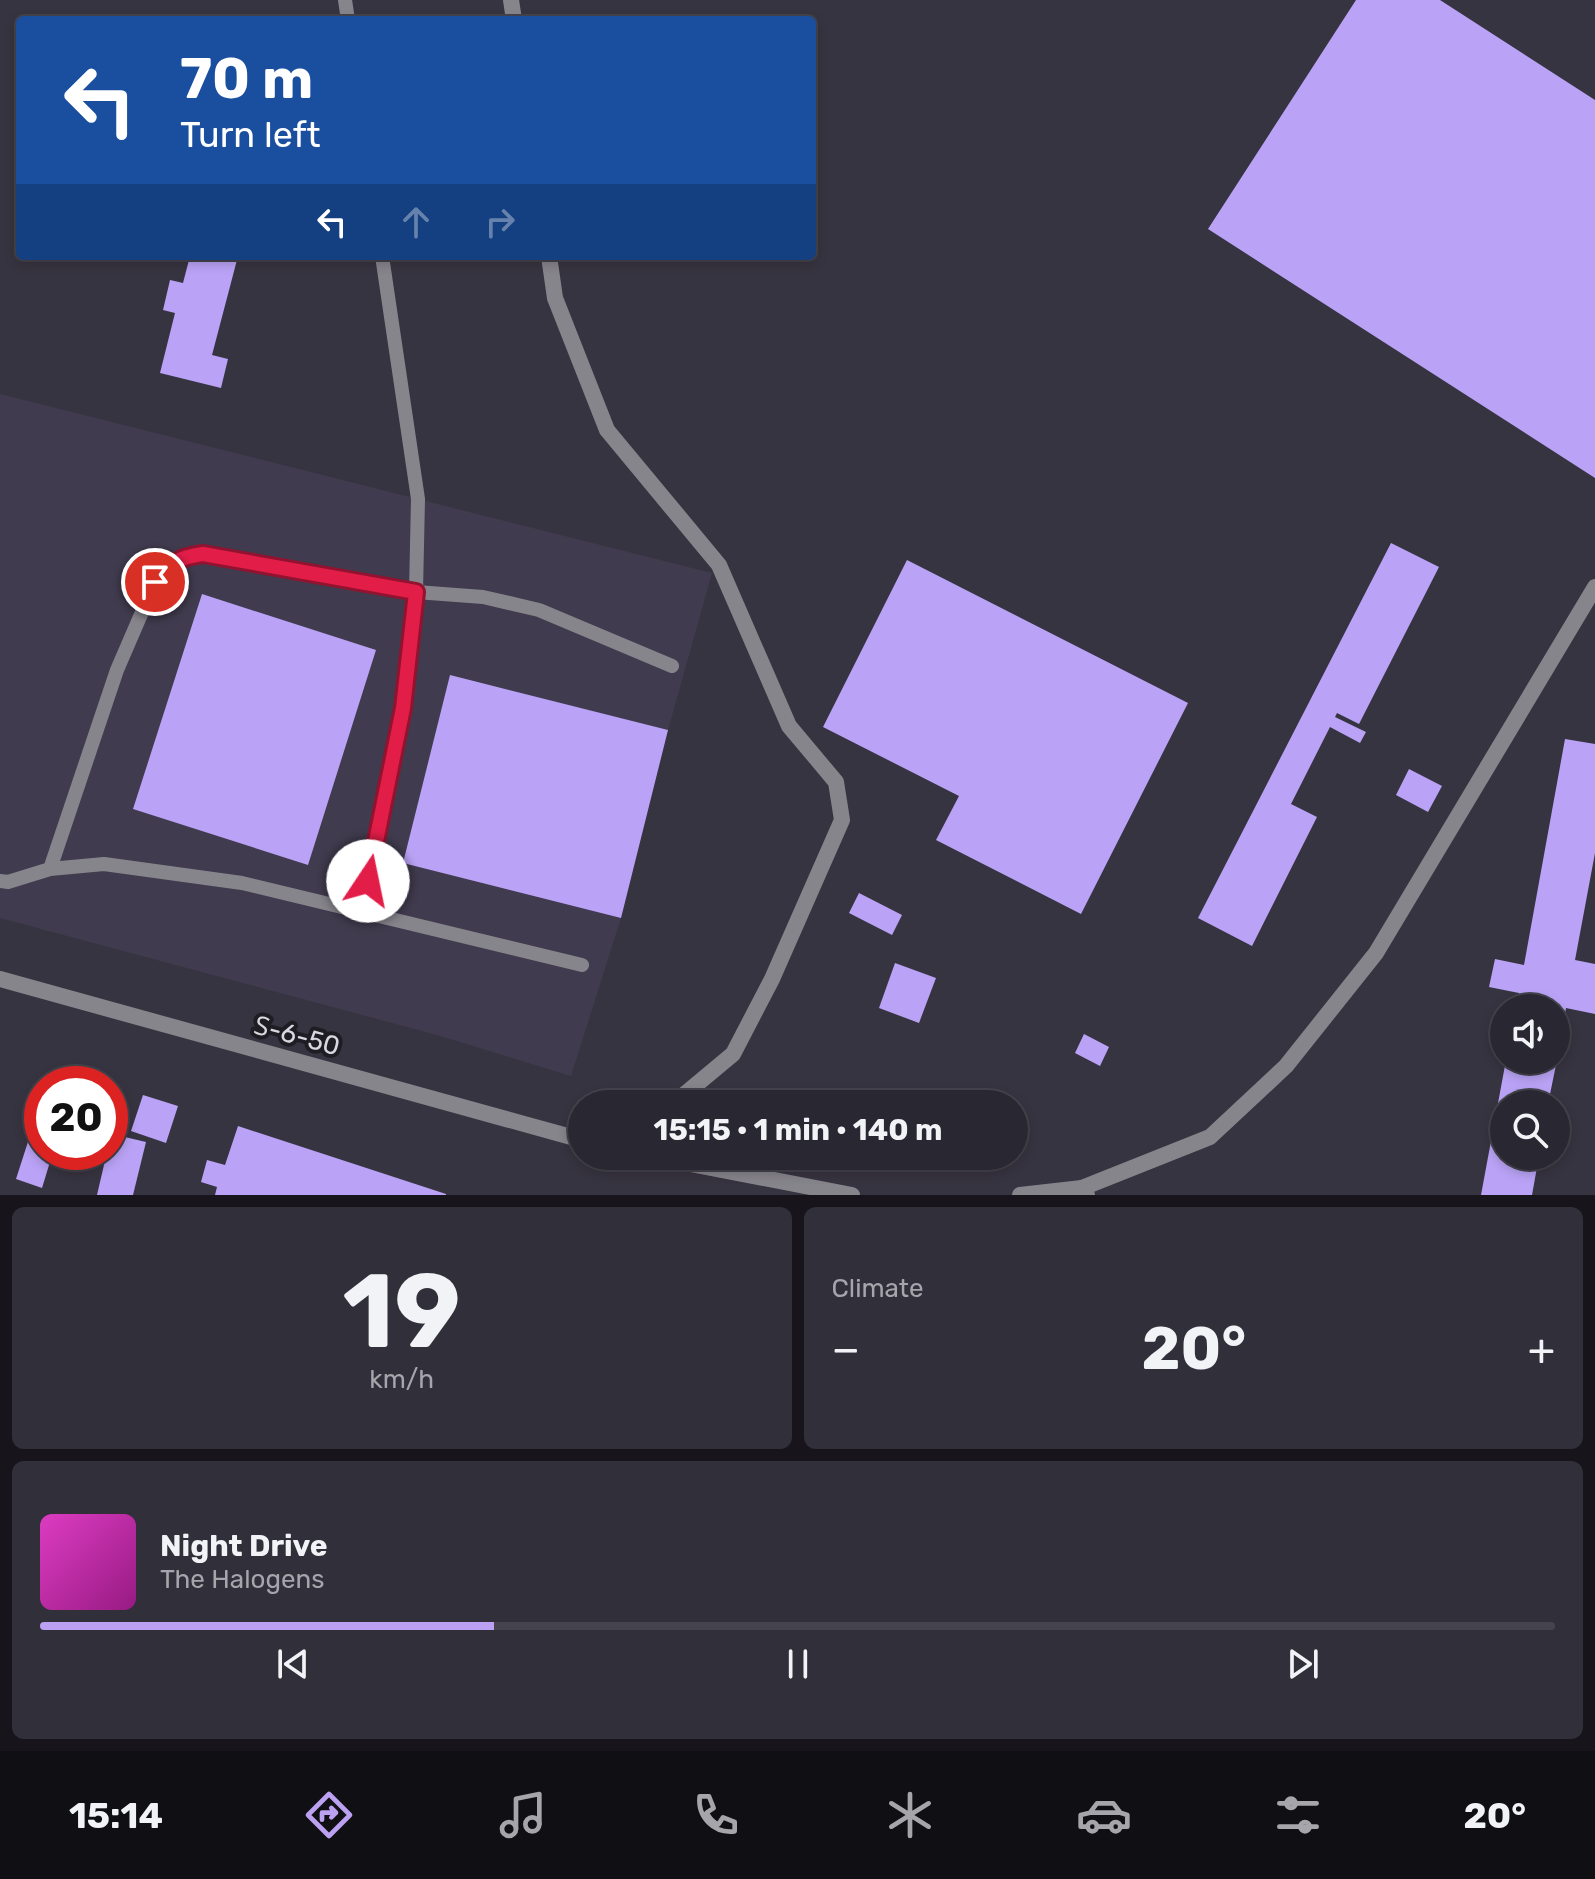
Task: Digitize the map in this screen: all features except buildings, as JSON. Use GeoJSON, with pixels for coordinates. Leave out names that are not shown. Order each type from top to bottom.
{"type":"FeatureCollection","features":[{"type":"Feature","properties":{"kind":"street"},"geometry":{"type":"LineString","coordinates":[[550,260],[555,298],[607,430],[719,565],[789,726],[836,782],[842,820],[772,979],[733,1054],[690,1090]]}},
{"type":"Feature","properties":{"kind":"street"},"geometry":{"type":"LineString","coordinates":[[1020,1195],[1085,1191],[1210,1137],[1286,1066],[1376,953],[1595,587]]}},
{"type":"Feature","properties":{"kind":"street","name":"Տ-6-50"},"geometry":{"type":"LineString","coordinates":[[0,979],[568,1136]]}},
{"type":"Feature","properties":{"kind":"street"},"geometry":{"type":"LineString","coordinates":[[722,1170],[852,1195]]}},
{"type":"Feature","properties":{"kind":"lane"},"geometry":{"type":"LineString","coordinates":[[362,910],[403,708],[416,592],[418,499],[383,260]]}},
{"type":"Feature","properties":{"kind":"lane"},"geometry":{"type":"LineString","coordinates":[[50,869],[117,670],[155,582],[166,568],[182,557],[203,554],[416,592],[483,597],[539,610],[672,666]]}},
{"type":"Feature","properties":{"kind":"lane"},"geometry":{"type":"LineString","coordinates":[[0,881],[8,882],[50,869],[104,864],[242,883],[582,965]]}},
{"type":"Feature","properties":{"kind":"shaded area"},"geometry":{"type":"Polygon","coordinates":[[[0,394],[712,573],[668,730],[621,918],[571,1076],[437,1035],[0,918],[0,394]]]}},
{"type":"Feature","properties":{"kind":"route"},"geometry":{"type":"LineString","coordinates":[[155,582],[166,568],[182,557],[203,554],[416,592],[403,708],[368,881]]}}]}
